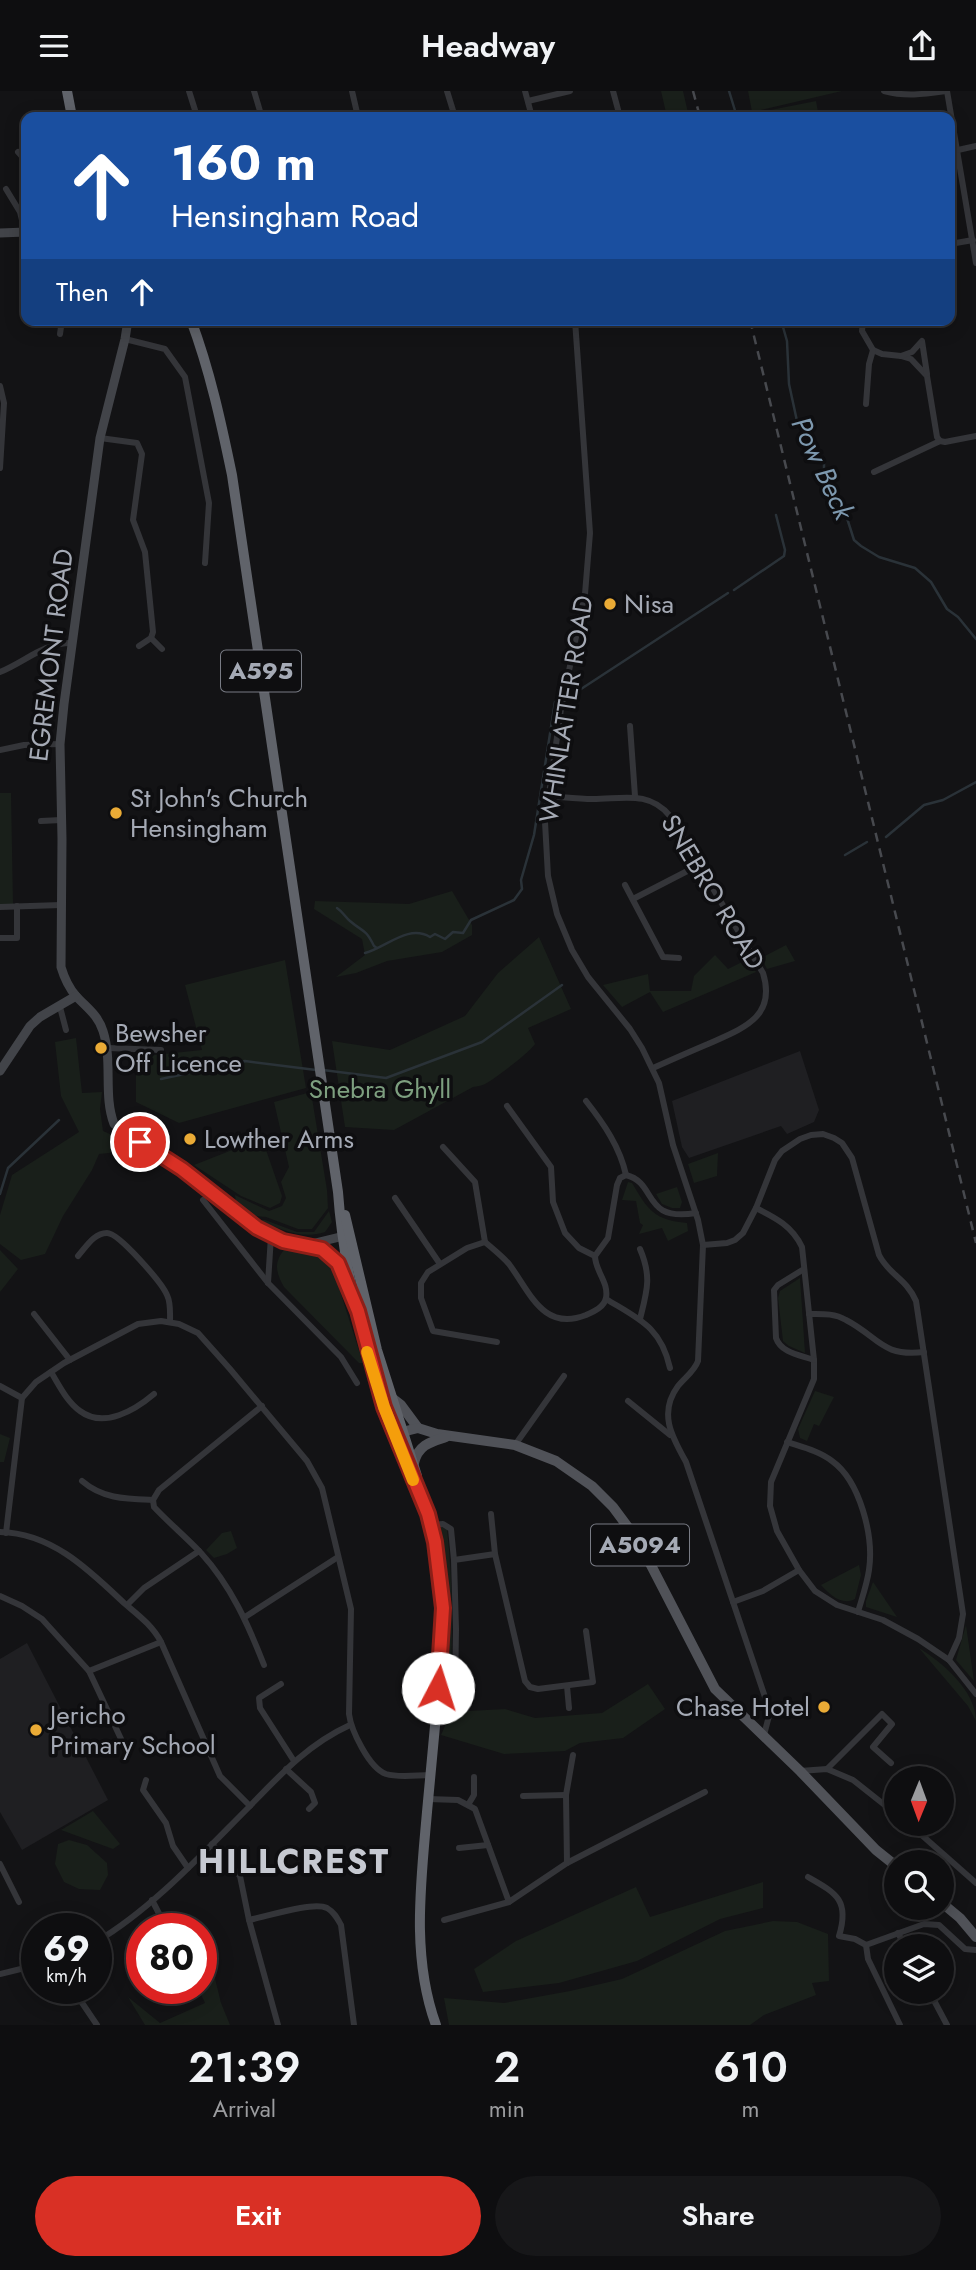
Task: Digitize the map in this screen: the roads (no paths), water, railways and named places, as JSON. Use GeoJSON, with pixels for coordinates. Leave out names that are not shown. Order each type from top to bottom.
{"type":"FeatureCollection","features":[{"type":"Feature","properties":{"kind":"highway"},"geometry":{"type":"LineString","coordinates":[[67,91],[71,112]]}},
{"type":"Feature","properties":{"kind":"highway","name":"A595"},"geometry":{"type":"LineString","coordinates":[[193,326],[206,360],[219,409],[232,475],[345,1239],[358,1311],[367,1351],[391,1425],[430,1519]]}},
{"type":"Feature","properties":{"kind":"highway","name":"A595"},"geometry":{"type":"LineString","coordinates":[[345,1239],[414,1463],[430,1519],[441,1575],[443,1624],[422,1877],[421,1947],[427,1999],[436,2025]]}},
{"type":"Feature","properties":{"kind":"main road"},"geometry":{"type":"LineString","coordinates":[[0,233],[21,232]]}},
{"type":"Feature","properties":{"kind":"main road","name":"EGREMONT ROAD"},"geometry":{"type":"LineString","coordinates":[[127,326],[100,438],[71,643],[60,744],[61,967],[64,978],[76,996],[92,1009],[102,1026],[108,1048],[110,1114],[114,1124],[182,1169],[239,1215],[271,1236],[322,1249]]}},
{"type":"Feature","properties":{"kind":"main road"},"geometry":{"type":"LineString","coordinates":[[0,1071],[30,1025],[76,996]]}},
{"type":"Feature","properties":{"kind":"main road"},"geometry":{"type":"LineString","coordinates":[[306,1245],[345,1239]]}},
{"type":"Feature","properties":{"kind":"main road"},"geometry":{"type":"LineString","coordinates":[[345,1239],[322,1249],[338,1263],[358,1311]]}},
{"type":"Feature","properties":{"kind":"main road"},"geometry":{"type":"LineString","coordinates":[[392,1398],[401,1405],[418,1428],[404,1431],[399,1448]]}},
{"type":"Feature","properties":{"kind":"main road","name":"A5094"},"geometry":{"type":"LineString","coordinates":[[391,1425],[404,1431],[515,1445],[543,1455],[592,1486],[613,1507],[642,1549],[710,1681],[884,1856]]}},
{"type":"Feature","properties":{"kind":"main road","name":"A5094"},"geometry":{"type":"LineString","coordinates":[[418,1428],[437,1434]]}},
{"type":"Feature","properties":{"kind":"main road"},"geometry":{"type":"LineString","coordinates":[[414,1463],[423,1446],[450,1436]]}},
{"type":"Feature","properties":{"kind":"main road"},"geometry":{"type":"LineString","coordinates":[[954,1912],[976,1937]]}},
{"type":"Feature","properties":{"kind":"street"},"geometry":{"type":"LineString","coordinates":[[189,91],[195,110]]}},
{"type":"Feature","properties":{"kind":"street"},"geometry":{"type":"LineString","coordinates":[[254,91],[260,112]]}},
{"type":"Feature","properties":{"kind":"street"},"geometry":{"type":"LineString","coordinates":[[352,91],[357,112]]}},
{"type":"Feature","properties":{"kind":"street"},"geometry":{"type":"LineString","coordinates":[[447,91],[453,112]]}},
{"type":"Feature","properties":{"kind":"street"},"geometry":{"type":"LineString","coordinates":[[526,91],[531,112]]}},
{"type":"Feature","properties":{"kind":"street"},"geometry":{"type":"LineString","coordinates":[[528,101],[570,91]]}},
{"type":"Feature","properties":{"kind":"street"},"geometry":{"type":"LineString","coordinates":[[613,91],[619,112]]}},
{"type":"Feature","properties":{"kind":"street"},"geometry":{"type":"LineString","coordinates":[[884,91],[915,96],[947,91],[951,112]]}},
{"type":"Feature","properties":{"kind":"street"},"geometry":{"type":"LineString","coordinates":[[955,134],[976,263]]}},
{"type":"Feature","properties":{"kind":"street"},"geometry":{"type":"LineString","coordinates":[[958,150],[976,146]]}},
{"type":"Feature","properties":{"kind":"street"},"geometry":{"type":"LineString","coordinates":[[18,152],[21,155]]}},
{"type":"Feature","properties":{"kind":"street"},"geometry":{"type":"LineString","coordinates":[[6,189],[21,215]]}},
{"type":"Feature","properties":{"kind":"street"},"geometry":{"type":"LineString","coordinates":[[955,243],[973,240]]}},
{"type":"Feature","properties":{"kind":"street"},"geometry":{"type":"LineString","coordinates":[[60,334],[61,326]]}},
{"type":"Feature","properties":{"kind":"street","name":"WHINLATTER ROAD"},"geometry":{"type":"LineString","coordinates":[[575,326],[590,533],[589,556],[585,594],[561,709],[548,796],[545,822],[548,876],[563,931],[584,971],[630,1029],[653,1068],[673,1145],[696,1213],[703,1245],[698,1361],[669,1402],[668,1426],[671,1436]]}},
{"type":"Feature","properties":{"kind":"street"},"geometry":{"type":"LineString","coordinates":[[862,326],[862,331],[873,350],[901,356],[917,363],[927,376]]}},
{"type":"Feature","properties":{"kind":"street"},"geometry":{"type":"LineString","coordinates":[[125,339],[165,349],[185,377],[209,503],[205,563]]}},
{"type":"Feature","properties":{"kind":"street"},"geometry":{"type":"LineString","coordinates":[[901,356],[912,352],[922,341],[937,437],[940,441]]}},
{"type":"Feature","properties":{"kind":"street"},"geometry":{"type":"LineString","coordinates":[[866,404],[869,364],[873,350]]}},
{"type":"Feature","properties":{"kind":"street"},"geometry":{"type":"LineString","coordinates":[[0,386],[4,403],[0,468]]}},
{"type":"Feature","properties":{"kind":"street"},"geometry":{"type":"LineString","coordinates":[[874,472],[940,441],[976,436]]}},
{"type":"Feature","properties":{"kind":"street"},"geometry":{"type":"LineString","coordinates":[[100,438],[137,443],[142,454],[133,520],[145,552],[153,632],[151,638],[139,646]]}},
{"type":"Feature","properties":{"kind":"street"},"geometry":{"type":"LineString","coordinates":[[151,638],[162,649]]}},
{"type":"Feature","properties":{"kind":"street"},"geometry":{"type":"LineString","coordinates":[[0,672],[41,649],[71,643]]}},
{"type":"Feature","properties":{"kind":"street"},"geometry":{"type":"LineString","coordinates":[[630,726],[635,796]]}},
{"type":"Feature","properties":{"kind":"street"},"geometry":{"type":"LineString","coordinates":[[0,750],[24,745],[60,744]]}},
{"type":"Feature","properties":{"kind":"street","name":"SNEBRO ROAD"},"geometry":{"type":"LineString","coordinates":[[548,796],[583,799],[635,796],[652,801],[664,809],[763,973],[766,991],[764,1001],[759,1014],[747,1027],[653,1068]]}},
{"type":"Feature","properties":{"kind":"street"},"geometry":{"type":"LineString","coordinates":[[41,821],[61,820]]}},
{"type":"Feature","properties":{"kind":"street"},"geometry":{"type":"LineString","coordinates":[[634,899],[699,865]]}},
{"type":"Feature","properties":{"kind":"street"},"geometry":{"type":"LineString","coordinates":[[625,885],[663,957],[679,958]]}},
{"type":"Feature","properties":{"kind":"street"},"geometry":{"type":"LineString","coordinates":[[0,907],[61,905]]}},
{"type":"Feature","properties":{"kind":"street"},"geometry":{"type":"LineString","coordinates":[[0,938],[18,938],[17,907]]}},
{"type":"Feature","properties":{"kind":"street"},"geometry":{"type":"LineString","coordinates":[[60,1007],[66,1030]]}},
{"type":"Feature","properties":{"kind":"street"},"geometry":{"type":"LineString","coordinates":[[108,1048],[161,1050]]}},
{"type":"Feature","properties":{"kind":"street"},"geometry":{"type":"LineString","coordinates":[[586,1101],[603,1123],[623,1158],[626,1175]]}},
{"type":"Feature","properties":{"kind":"street"},"geometry":{"type":"LineString","coordinates":[[507,1106],[551,1167],[553,1202],[565,1233],[579,1248],[595,1256]]}},
{"type":"Feature","properties":{"kind":"street"},"geometry":{"type":"LineString","coordinates":[[507,1121],[514,1115]]}},
{"type":"Feature","properties":{"kind":"street"},"geometry":{"type":"LineString","coordinates":[[703,1245],[735,1240],[748,1226],[775,1160],[792,1144],[811,1135],[823,1135],[842,1143],[852,1158],[878,1255],[883,1264],[906,1283],[916,1301],[963,1614],[959,1638],[949,1660]]}},
{"type":"Feature","properties":{"kind":"street"},"geometry":{"type":"LineString","coordinates":[[443,1147],[475,1182],[485,1242],[508,1262],[541,1310],[564,1320],[599,1308],[606,1299],[606,1287],[596,1266],[595,1256],[608,1238],[620,1178],[626,1175],[634,1177],[661,1210],[676,1215],[696,1213]]}},
{"type":"Feature","properties":{"kind":"street"},"geometry":{"type":"LineString","coordinates":[[395,1198],[440,1264]]}},
{"type":"Feature","properties":{"kind":"street"},"geometry":{"type":"LineString","coordinates":[[203,1200],[268,1283],[341,1357],[357,1383]]}},
{"type":"Feature","properties":{"kind":"street"},"geometry":{"type":"LineString","coordinates":[[756,1208],[779,1220],[793,1232],[802,1247],[814,1360],[811,1390],[771,1482],[769,1506],[777,1531],[799,1570],[815,1591],[825,1599],[902,1629],[949,1660],[976,1694]]}},
{"type":"Feature","properties":{"kind":"street"},"geometry":{"type":"LineString","coordinates":[[78,1256],[97,1235],[114,1234],[124,1242],[168,1296],[170,1322]]}},
{"type":"Feature","properties":{"kind":"street"},"geometry":{"type":"LineString","coordinates":[[268,1283],[271,1236]]}},
{"type":"Feature","properties":{"kind":"street"},"geometry":{"type":"LineString","coordinates":[[485,1242],[467,1248],[428,1272],[421,1283],[421,1299],[433,1331],[497,1342]]}},
{"type":"Feature","properties":{"kind":"street"},"geometry":{"type":"LineString","coordinates":[[640,1249],[648,1266],[647,1293],[640,1319]]}},
{"type":"Feature","properties":{"kind":"street"},"geometry":{"type":"LineString","coordinates":[[804,1269],[774,1290],[776,1338],[778,1345],[784,1350],[814,1360]]}},
{"type":"Feature","properties":{"kind":"street"},"geometry":{"type":"LineString","coordinates":[[606,1299],[640,1319],[657,1334],[670,1367]]}},
{"type":"Feature","properties":{"kind":"street"},"geometry":{"type":"LineString","coordinates":[[34,1314],[70,1360]]}},
{"type":"Feature","properties":{"kind":"street"},"geometry":{"type":"LineString","coordinates":[[809,1314],[831,1314],[847,1320],[884,1347],[903,1353],[924,1352]]}},
{"type":"Feature","properties":{"kind":"street"},"geometry":{"type":"LineString","coordinates":[[250,1806],[220,1776],[161,1642],[150,1625],[83,1566],[57,1548],[30,1537],[3,1532],[22,1398],[36,1382],[51,1372],[138,1324],[170,1322],[198,1333],[307,1461],[322,1487],[351,1609],[350,1725],[379,1770],[392,1775],[430,1775]]}},
{"type":"Feature","properties":{"kind":"street"},"geometry":{"type":"LineString","coordinates":[[51,1372],[80,1412],[97,1419],[120,1415],[154,1394]]}},
{"type":"Feature","properties":{"kind":"street"},"geometry":{"type":"LineString","coordinates":[[515,1445],[564,1376]]}},
{"type":"Feature","properties":{"kind":"street"},"geometry":{"type":"LineString","coordinates":[[0,1386],[22,1398]]}},
{"type":"Feature","properties":{"kind":"street"},"geometry":{"type":"LineString","coordinates":[[628,1401],[671,1436],[686,1462],[770,1712],[764,1735]]}},
{"type":"Feature","properties":{"kind":"street"},"geometry":{"type":"LineString","coordinates":[[262,1406],[159,1490],[153,1500],[154,1507],[199,1551],[224,1582],[245,1617],[264,1665]]}},
{"type":"Feature","properties":{"kind":"street"},"geometry":{"type":"LineString","coordinates":[[787,1442],[831,1460],[844,1471],[855,1487],[870,1554],[869,1570],[858,1612]]}},
{"type":"Feature","properties":{"kind":"street"},"geometry":{"type":"LineString","coordinates":[[82,1481],[93,1491],[114,1498],[153,1500]]}},
{"type":"Feature","properties":{"kind":"street"},"geometry":{"type":"LineString","coordinates":[[491,1514],[495,1554],[525,1681],[530,1687],[538,1689],[593,1682],[586,1631]]}},
{"type":"Feature","properties":{"kind":"street"},"geometry":{"type":"LineString","coordinates":[[430,1519],[451,1529],[456,1629],[455,1693]]}},
{"type":"Feature","properties":{"kind":"street"},"geometry":{"type":"LineString","coordinates":[[127,1605],[144,1588],[199,1551]]}},
{"type":"Feature","properties":{"kind":"street"},"geometry":{"type":"LineString","coordinates":[[454,1560],[495,1554]]}},
{"type":"Feature","properties":{"kind":"street"},"geometry":{"type":"LineString","coordinates":[[245,1617],[338,1557]]}},
{"type":"Feature","properties":{"kind":"street"},"geometry":{"type":"LineString","coordinates":[[733,1602],[763,1591],[799,1570]]}},
{"type":"Feature","properties":{"kind":"street"},"geometry":{"type":"LineString","coordinates":[[0,1596],[43,1619],[89,1671],[122,1741]]}},
{"type":"Feature","properties":{"kind":"street"},"geometry":{"type":"LineString","coordinates":[[89,1671],[161,1642]]}},
{"type":"Feature","properties":{"kind":"street"},"geometry":{"type":"LineString","coordinates":[[281,1684],[259,1697],[260,1709],[293,1761]]}},
{"type":"Feature","properties":{"kind":"street"},"geometry":{"type":"LineString","coordinates":[[567,1686],[569,1708]]}},
{"type":"Feature","properties":{"kind":"street"},"geometry":{"type":"LineString","coordinates":[[827,1769],[882,1714],[892,1724],[873,1747],[891,1763]]}},
{"type":"Feature","properties":{"kind":"street"},"geometry":{"type":"LineString","coordinates":[[112,1931],[152,1901],[188,1868],[293,1761],[318,1742],[350,1725]]}},
{"type":"Feature","properties":{"kind":"street"},"geometry":{"type":"LineString","coordinates":[[567,1863],[565,1795],[573,1755]]}},
{"type":"Feature","properties":{"kind":"street"},"geometry":{"type":"LineString","coordinates":[[286,1769],[311,1792],[315,1803],[309,1809]]}},
{"type":"Feature","properties":{"kind":"street"},"geometry":{"type":"LineString","coordinates":[[800,1771],[827,1769],[853,1780],[884,1805]]}},
{"type":"Feature","properties":{"kind":"street"},"geometry":{"type":"LineString","coordinates":[[468,1805],[474,1795],[474,1777]]}},
{"type":"Feature","properties":{"kind":"street"},"geometry":{"type":"LineString","coordinates":[[143,1790],[146,1780]]}},
{"type":"Feature","properties":{"kind":"street"},"geometry":{"type":"LineString","coordinates":[[135,1788],[143,1790],[166,1822],[173,1846],[188,1868]]}},
{"type":"Feature","properties":{"kind":"street"},"geometry":{"type":"LineString","coordinates":[[444,1920],[509,1902],[567,1863],[705,1792]]}},
{"type":"Feature","properties":{"kind":"street"},"geometry":{"type":"LineString","coordinates":[[523,1796],[565,1795]]}},
{"type":"Feature","properties":{"kind":"street"},"geometry":{"type":"LineString","coordinates":[[428,1799],[458,1800],[475,1809],[509,1902]]}},
{"type":"Feature","properties":{"kind":"street"},"geometry":{"type":"LineString","coordinates":[[924,1836],[976,1883]]}},
{"type":"Feature","properties":{"kind":"street"},"geometry":{"type":"LineString","coordinates":[[212,1844],[240,1876],[248,1920],[278,2025]]}},
{"type":"Feature","properties":{"kind":"street"},"geometry":{"type":"LineString","coordinates":[[459,1848],[488,1845]]}},
{"type":"Feature","properties":{"kind":"street"},"geometry":{"type":"LineString","coordinates":[[0,1864],[19,1902]]}},
{"type":"Feature","properties":{"kind":"street"},"geometry":{"type":"LineString","coordinates":[[808,1877],[835,1893],[843,1907],[839,1936],[866,1945],[924,1924],[939,1926],[965,1949],[976,1950]]}},
{"type":"Feature","properties":{"kind":"street"},"geometry":{"type":"LineString","coordinates":[[152,1901],[158,1913]]}},
{"type":"Feature","properties":{"kind":"street"},"geometry":{"type":"LineString","coordinates":[[248,1920],[311,1906],[324,1906],[334,1913],[341,1925],[354,2025]]}},
{"type":"Feature","properties":{"kind":"street"},"geometry":{"type":"LineString","coordinates":[[866,1945],[868,1959],[900,2025]]}},
{"type":"Feature","properties":{"kind":"street"},"geometry":{"type":"LineString","coordinates":[[0,1974],[21,1969]]}},
{"type":"Feature","properties":{"kind":"street"},"geometry":{"type":"LineString","coordinates":[[83,2004],[97,2025]]}},
{"type":"Feature","properties":{"kind":"street"},"geometry":{"type":"LineString","coordinates":[[936,2004],[947,2025]]}},
{"type":"Feature","properties":{"kind":"waterway","name":"Pow Beck"},"geometry":{"type":"LineString","coordinates":[[729,91],[735,112]]}},
{"type":"Feature","properties":{"kind":"waterway","name":"Pow Beck"},"geometry":{"type":"LineString","coordinates":[[783,326],[787,341],[789,384],[797,421],[810,431],[824,463],[824,484],[846,515],[854,540],[879,557],[915,568],[931,582],[947,609],[958,617],[976,639]]}},
{"type":"Feature","properties":{"kind":"waterway"},"geometry":{"type":"LineString","coordinates":[[734,590],[784,556],[785,550],[776,515]]}},
{"type":"Feature","properties":{"kind":"waterway"},"geometry":{"type":"LineString","coordinates":[[578,691],[728,593]]}},
{"type":"Feature","properties":{"kind":"waterway"},"geometry":{"type":"LineString","coordinates":[[365,953],[414,933],[430,937],[435,934],[445,939],[453,932],[463,933],[471,920],[514,900],[522,889],[521,880],[534,835],[555,702]]}},
{"type":"Feature","properties":{"kind":"waterway"},"geometry":{"type":"LineString","coordinates":[[886,837],[924,805],[943,800],[976,782]]}},
{"type":"Feature","properties":{"kind":"waterway"},"geometry":{"type":"LineString","coordinates":[[845,855],[867,842]]}},
{"type":"Feature","properties":{"kind":"waterway"},"geometry":{"type":"LineString","coordinates":[[337,908],[366,933],[377,948]]}},
{"type":"Feature","properties":{"kind":"waterway"},"geometry":{"type":"LineString","coordinates":[[323,1070],[386,1078],[482,1042],[562,985]]}},
{"type":"Feature","properties":{"kind":"waterway"},"geometry":{"type":"LineString","coordinates":[[161,1079],[245,1061],[316,1070]]}},
{"type":"Feature","properties":{"kind":"waterway"},"geometry":{"type":"LineString","coordinates":[[0,1194],[8,1168],[59,1120]]}},
{"type":"Feature","properties":{"kind":"railway"},"geometry":{"type":"LineString","coordinates":[[693,91],[699,112]]}},
{"type":"Feature","properties":{"kind":"railway"},"geometry":{"type":"LineString","coordinates":[[751,326],[976,1243]]}},
{"type":"Feature","properties":{"kind":"place","name":"Nisa"},"geometry":{"type":"Point","coordinates":[610,604]}},
{"type":"Feature","properties":{"kind":"place","name":"St John's Church Hensingham"},"geometry":{"type":"Point","coordinates":[116,813]}},
{"type":"Feature","properties":{"kind":"place","name":"Bewsher Off Licence"},"geometry":{"type":"Point","coordinates":[101,1048]}},
{"type":"Feature","properties":{"kind":"place","name":"Lowther Arms"},"geometry":{"type":"Point","coordinates":[190,1139]}},
{"type":"Feature","properties":{"kind":"place","name":"Chase Hotel"},"geometry":{"type":"Point","coordinates":[824,1707]}},
{"type":"Feature","properties":{"kind":"place","name":"Jericho Primary School"},"geometry":{"type":"Point","coordinates":[36,1730]}},
{"type":"Feature","properties":{"kind":"district","name":"HILLCREST"},"geometry":{"type":"Point","coordinates":[294,1861]}},
{"type":"Feature","properties":{"kind":"park label","name":"Snebra Ghyll"},"geometry":{"type":"Point","coordinates":[380,1089]}}]}
